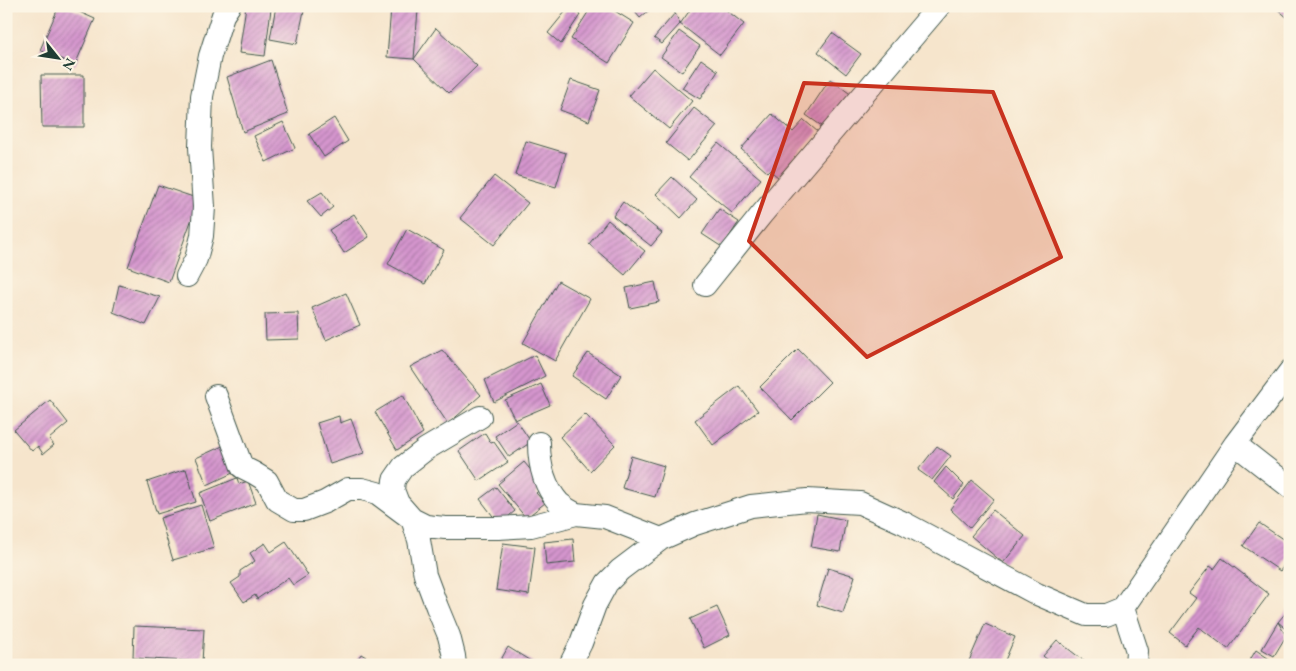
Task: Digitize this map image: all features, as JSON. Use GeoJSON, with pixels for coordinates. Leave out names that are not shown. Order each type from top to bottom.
{"type":"FeatureCollection","features":[{"type":"Feature","properties":{"kind":"street"},"geometry":{"type":"LineString","coordinates":[[186,276],[196,259],[202,236],[204,207],[200,147],[202,96],[210,56],[223,15],[229,6]]}},
{"type":"Feature","properties":{"kind":"street"},"geometry":{"type":"LineString","coordinates":[[705,285],[762,214],[939,6]]}},
{"type":"Feature","properties":{"kind":"street"},"geometry":{"type":"LineString","coordinates":[[570,665],[581,643],[595,605],[607,583],[620,570],[661,539],[695,524],[751,506],[807,500],[860,503],[904,523],[1037,594],[1086,615],[1106,615],[1123,608],[1235,444],[1290,371]]}},
{"type":"Feature","properties":{"kind":"street"},"geometry":{"type":"LineString","coordinates":[[216,396],[242,467],[267,482],[277,500],[294,510],[304,510],[348,490],[362,489],[377,493],[426,526],[445,528],[531,526],[576,514],[605,517],[661,539]]}},
{"type":"Feature","properties":{"kind":"street"},"geometry":{"type":"LineString","coordinates":[[455,665],[449,636],[425,575],[419,540],[412,518],[398,503],[393,490],[394,480],[403,467],[426,449],[480,417]]}},
{"type":"Feature","properties":{"kind":"street"},"geometry":{"type":"LineString","coordinates":[[539,443],[539,458],[550,491],[560,504],[576,514]]}},
{"type":"Feature","properties":{"kind":"street"},"geometry":{"type":"LineString","coordinates":[[1235,444],[1290,487]]}},
{"type":"Feature","properties":{"kind":"street"},"geometry":{"type":"LineString","coordinates":[[1123,608],[1137,651],[1136,665]]}},
{"type":"Feature","properties":{"kind":"highlighted area"},"geometry":{"type":"Polygon","coordinates":[[[804,83],[993,92],[1061,257],[867,357],[749,241],[804,83]]]}},
{"type":"Feature","properties":{"kind":"building"},"geometry":{"type":"Polygon","coordinates":[[[59,6],[66,6],[95,19],[75,65],[40,50],[59,6]]]}},
{"type":"Feature","properties":{"kind":"building"},"geometry":{"type":"Polygon","coordinates":[[[246,6],[271,9],[265,56],[239,53],[246,6]]]}},
{"type":"Feature","properties":{"kind":"building"},"geometry":{"type":"Polygon","coordinates":[[[276,6],[305,6],[297,44],[270,39],[276,6]]]}},
{"type":"Feature","properties":{"kind":"building"},"geometry":{"type":"Polygon","coordinates":[[[570,6],[580,15],[561,44],[548,33],[570,6]]]}},
{"type":"Feature","properties":{"kind":"building"},"geometry":{"type":"Polygon","coordinates":[[[592,6],[607,6],[634,23],[609,63],[571,39],[592,6]]]}},
{"type":"Feature","properties":{"kind":"building"},"geometry":{"type":"Polygon","coordinates":[[[630,6],[654,6],[640,18],[630,6]]]}},
{"type":"Feature","properties":{"kind":"building"},"geometry":{"type":"Polygon","coordinates":[[[693,6],[721,6],[744,24],[720,55],[680,24],[693,6]]]}},
{"type":"Feature","properties":{"kind":"building"},"geometry":{"type":"Polygon","coordinates":[[[1274,6],[1290,6],[1290,20],[1274,6]]]}},
{"type":"Feature","properties":{"kind":"building"},"geometry":{"type":"Polygon","coordinates":[[[391,8],[418,10],[414,59],[387,57],[391,8]]]}},
{"type":"Feature","properties":{"kind":"building"},"geometry":{"type":"Polygon","coordinates":[[[675,13],[680,24],[662,44],[654,38],[675,13]]]}},
{"type":"Feature","properties":{"kind":"building"},"geometry":{"type":"Polygon","coordinates":[[[436,28],[477,66],[449,93],[414,59],[436,28]]]}},
{"type":"Feature","properties":{"kind":"building"},"geometry":{"type":"Polygon","coordinates":[[[679,31],[700,46],[682,72],[661,57],[679,31]]]}},
{"type":"Feature","properties":{"kind":"building"},"geometry":{"type":"Polygon","coordinates":[[[832,33],[861,54],[846,74],[818,52],[832,33]]]}},
{"type":"Feature","properties":{"kind":"building"},"geometry":{"type":"Polygon","coordinates":[[[701,59],[718,71],[700,99],[682,88],[701,59]]]}},
{"type":"Feature","properties":{"kind":"building"},"geometry":{"type":"Polygon","coordinates":[[[271,60],[288,114],[243,132],[227,77],[271,60]]]}},
{"type":"Feature","properties":{"kind":"building"},"geometry":{"type":"Polygon","coordinates":[[[653,68],[692,101],[669,129],[629,96],[653,68]]]}},
{"type":"Feature","properties":{"kind":"building"},"geometry":{"type":"Polygon","coordinates":[[[41,75],[84,75],[84,127],[42,127],[41,75]]]}},
{"type":"Feature","properties":{"kind":"building"},"geometry":{"type":"Polygon","coordinates":[[[830,79],[853,96],[829,131],[806,115],[830,79]]]}},
{"type":"Feature","properties":{"kind":"building"},"geometry":{"type":"Polygon","coordinates":[[[571,80],[600,90],[589,121],[560,110],[571,80]]]}},
{"type":"Feature","properties":{"kind":"building"},"geometry":{"type":"Polygon","coordinates":[[[694,108],[717,126],[688,161],[666,143],[694,108]]]}},
{"type":"Feature","properties":{"kind":"building"},"geometry":{"type":"Polygon","coordinates":[[[772,114],[793,132],[804,120],[818,132],[778,177],[769,170],[767,172],[741,149],[772,114]]]}},
{"type":"Feature","properties":{"kind":"building"},"geometry":{"type":"Polygon","coordinates":[[[334,118],[348,141],[324,157],[309,134],[334,118]]]}},
{"type":"Feature","properties":{"kind":"building"},"geometry":{"type":"Polygon","coordinates":[[[283,122],[295,148],[266,162],[254,136],[283,122]]]}},
{"type":"Feature","properties":{"kind":"building"},"geometry":{"type":"Polygon","coordinates":[[[526,141],[566,153],[556,187],[515,175],[526,141]]]}},
{"type":"Feature","properties":{"kind":"building"},"geometry":{"type":"Polygon","coordinates":[[[718,143],[761,179],[732,213],[689,177],[718,143]]]}},
{"type":"Feature","properties":{"kind":"building"},"geometry":{"type":"Polygon","coordinates":[[[494,176],[528,203],[494,245],[460,218],[494,176]]]}},
{"type":"Feature","properties":{"kind":"building"},"geometry":{"type":"Polygon","coordinates":[[[672,177],[697,200],[681,218],[656,194],[672,177]]]}},
{"type":"Feature","properties":{"kind":"building"},"geometry":{"type":"Polygon","coordinates":[[[158,185],[199,199],[169,282],[128,267],[158,185]]]}},
{"type":"Feature","properties":{"kind":"building"},"geometry":{"type":"Polygon","coordinates":[[[322,192],[333,207],[321,217],[307,201],[322,192]]]}},
{"type":"Feature","properties":{"kind":"building"},"geometry":{"type":"Polygon","coordinates":[[[623,202],[662,233],[651,246],[613,216],[623,202]]]}},
{"type":"Feature","properties":{"kind":"building"},"geometry":{"type":"Polygon","coordinates":[[[719,209],[739,222],[722,247],[702,234],[719,209]]]}},
{"type":"Feature","properties":{"kind":"building"},"geometry":{"type":"Polygon","coordinates":[[[354,214],[369,237],[344,253],[329,230],[354,214]]]}},
{"type":"Feature","properties":{"kind":"building"},"geometry":{"type":"Polygon","coordinates":[[[608,220],[645,251],[625,275],[589,244],[608,220]]]}},
{"type":"Feature","properties":{"kind":"building"},"geometry":{"type":"Polygon","coordinates":[[[407,229],[444,250],[425,284],[388,264],[407,229]]]}},
{"type":"Feature","properties":{"kind":"building"},"geometry":{"type":"Polygon","coordinates":[[[558,281],[590,299],[555,361],[523,343],[558,281]]]}},
{"type":"Feature","properties":{"kind":"building"},"geometry":{"type":"Polygon","coordinates":[[[655,282],[659,302],[630,308],[626,288],[655,282]]]}},
{"type":"Feature","properties":{"kind":"building"},"geometry":{"type":"Polygon","coordinates":[[[119,285],[160,297],[146,325],[113,312],[119,285]]]}},
{"type":"Feature","properties":{"kind":"building"},"geometry":{"type":"Polygon","coordinates":[[[346,293],[360,325],[326,340],[312,308],[346,293]]]}},
{"type":"Feature","properties":{"kind":"building"},"geometry":{"type":"Polygon","coordinates":[[[298,313],[299,339],[266,340],[265,314],[298,313]]]}},
{"type":"Feature","properties":{"kind":"building"},"geometry":{"type":"Polygon","coordinates":[[[798,349],[830,382],[792,420],[760,387],[798,349]]]}},
{"type":"Feature","properties":{"kind":"building"},"geometry":{"type":"Polygon","coordinates":[[[442,350],[481,395],[448,424],[410,367],[442,350]]]}},
{"type":"Feature","properties":{"kind":"building"},"geometry":{"type":"Polygon","coordinates":[[[588,353],[621,375],[606,399],[572,376],[588,353]]]}},
{"type":"Feature","properties":{"kind":"building"},"geometry":{"type":"Polygon","coordinates":[[[535,355],[545,376],[494,402],[485,380],[535,355]]]}},
{"type":"Feature","properties":{"kind":"building"},"geometry":{"type":"Polygon","coordinates":[[[541,384],[550,405],[515,420],[505,400],[541,384]]]}},
{"type":"Feature","properties":{"kind":"building"},"geometry":{"type":"Polygon","coordinates":[[[739,386],[758,411],[713,445],[695,420],[739,386]]]}},
{"type":"Feature","properties":{"kind":"building"},"geometry":{"type":"Polygon","coordinates":[[[403,395],[423,433],[397,450],[375,412],[403,395]]]}},
{"type":"Feature","properties":{"kind":"building"},"geometry":{"type":"Polygon","coordinates":[[[50,400],[68,423],[49,439],[54,445],[43,454],[38,446],[32,451],[14,430],[50,400]]]}},
{"type":"Feature","properties":{"kind":"building"},"geometry":{"type":"Polygon","coordinates":[[[585,414],[615,445],[590,471],[560,437],[585,414]]]}},
{"type":"Feature","properties":{"kind":"building"},"geometry":{"type":"Polygon","coordinates":[[[339,416],[340,423],[351,419],[364,453],[330,464],[317,423],[339,416]]]}},
{"type":"Feature","properties":{"kind":"building"},"geometry":{"type":"Polygon","coordinates":[[[517,421],[531,442],[509,457],[495,436],[517,421]]]}},
{"type":"Feature","properties":{"kind":"building"},"geometry":{"type":"Polygon","coordinates":[[[485,433],[491,443],[494,442],[508,462],[479,481],[459,451],[485,433]]]}},
{"type":"Feature","properties":{"kind":"building"},"geometry":{"type":"Polygon","coordinates":[[[227,444],[237,471],[207,485],[196,458],[227,444]]]}},
{"type":"Feature","properties":{"kind":"building"},"geometry":{"type":"Polygon","coordinates":[[[937,446],[951,456],[932,480],[918,470],[937,446]]]}},
{"type":"Feature","properties":{"kind":"building"},"geometry":{"type":"Polygon","coordinates":[[[631,456],[664,466],[655,497],[622,488],[631,456]]]}},
{"type":"Feature","properties":{"kind":"building"},"geometry":{"type":"Polygon","coordinates":[[[524,462],[544,486],[536,493],[545,503],[526,518],[498,484],[524,462]]]}},
{"type":"Feature","properties":{"kind":"building"},"geometry":{"type":"Polygon","coordinates":[[[946,467],[964,485],[953,499],[934,482],[946,467]]]}},
{"type":"Feature","properties":{"kind":"building"},"geometry":{"type":"Polygon","coordinates":[[[186,469],[196,502],[157,514],[147,482],[186,469]]]}},
{"type":"Feature","properties":{"kind":"building"},"geometry":{"type":"Polygon","coordinates":[[[237,478],[239,484],[248,481],[256,503],[210,521],[200,493],[237,478]]]}},
{"type":"Feature","properties":{"kind":"building"},"geometry":{"type":"Polygon","coordinates":[[[972,480],[994,499],[970,528],[950,509],[972,480]]]}},
{"type":"Feature","properties":{"kind":"building"},"geometry":{"type":"Polygon","coordinates":[[[496,487],[515,511],[499,524],[480,499],[496,487]]]}},
{"type":"Feature","properties":{"kind":"building"},"geometry":{"type":"Polygon","coordinates":[[[201,505],[214,548],[173,560],[160,518],[201,505]]]}},
{"type":"Feature","properties":{"kind":"building"},"geometry":{"type":"Polygon","coordinates":[[[993,510],[1025,536],[1003,563],[971,536],[993,510]]]}},
{"type":"Feature","properties":{"kind":"building"},"geometry":{"type":"Polygon","coordinates":[[[817,514],[846,520],[840,552],[811,547],[817,514]]]}},
{"type":"Feature","properties":{"kind":"building"},"geometry":{"type":"Polygon","coordinates":[[[1259,523],[1290,544],[1290,557],[1280,571],[1243,546],[1259,523]]]}},
{"type":"Feature","properties":{"kind":"building"},"geometry":{"type":"Polygon","coordinates":[[[573,539],[575,562],[546,565],[544,542],[573,539]]]}},
{"type":"Feature","properties":{"kind":"building"},"geometry":{"type":"Polygon","coordinates":[[[286,542],[308,575],[293,585],[288,578],[257,599],[255,595],[244,602],[231,583],[240,577],[240,571],[255,561],[250,553],[265,543],[271,552],[286,542]]]}},
{"type":"Feature","properties":{"kind":"building"},"geometry":{"type":"Polygon","coordinates":[[[503,543],[535,547],[529,595],[496,590],[503,543]]]}},
{"type":"Feature","properties":{"kind":"building"},"geometry":{"type":"Polygon","coordinates":[[[1222,558],[1269,594],[1228,649],[1199,627],[1185,645],[1170,633],[1196,598],[1189,593],[1210,566],[1214,569],[1222,558]]]}},
{"type":"Feature","properties":{"kind":"building"},"geometry":{"type":"Polygon","coordinates":[[[828,568],[855,576],[843,613],[817,605],[828,568]]]}},
{"type":"Feature","properties":{"kind":"building"},"geometry":{"type":"Polygon","coordinates":[[[717,607],[730,635],[704,648],[690,619],[717,607]]]}},
{"type":"Feature","properties":{"kind":"building"},"geometry":{"type":"Polygon","coordinates":[[[1288,610],[1290,612],[1290,632],[1278,622],[1288,610]]]}},
{"type":"Feature","properties":{"kind":"building"},"geometry":{"type":"Polygon","coordinates":[[[1278,622],[1286,636],[1274,656],[1262,649],[1278,622]]]}},
{"type":"Feature","properties":{"kind":"building"},"geometry":{"type":"Polygon","coordinates":[[[985,624],[1015,637],[1003,665],[977,665],[969,661],[985,624]]]}},
{"type":"Feature","properties":{"kind":"building"},"geometry":{"type":"Polygon","coordinates":[[[134,626],[204,629],[202,662],[133,658],[134,626]]]}},
{"type":"Feature","properties":{"kind":"building"},"geometry":{"type":"Polygon","coordinates":[[[1057,640],[1089,665],[1054,665],[1043,656],[1057,640]]]}},
{"type":"Feature","properties":{"kind":"building"},"geometry":{"type":"Polygon","coordinates":[[[508,647],[537,665],[498,665],[508,647]]]}},
{"type":"Feature","properties":{"kind":"building"},"geometry":{"type":"Polygon","coordinates":[[[1256,650],[1278,665],[1247,665],[1256,650]]]}},
{"type":"Feature","properties":{"kind":"building"},"geometry":{"type":"Polygon","coordinates":[[[361,654],[379,665],[354,665],[361,654]]]}}]}
